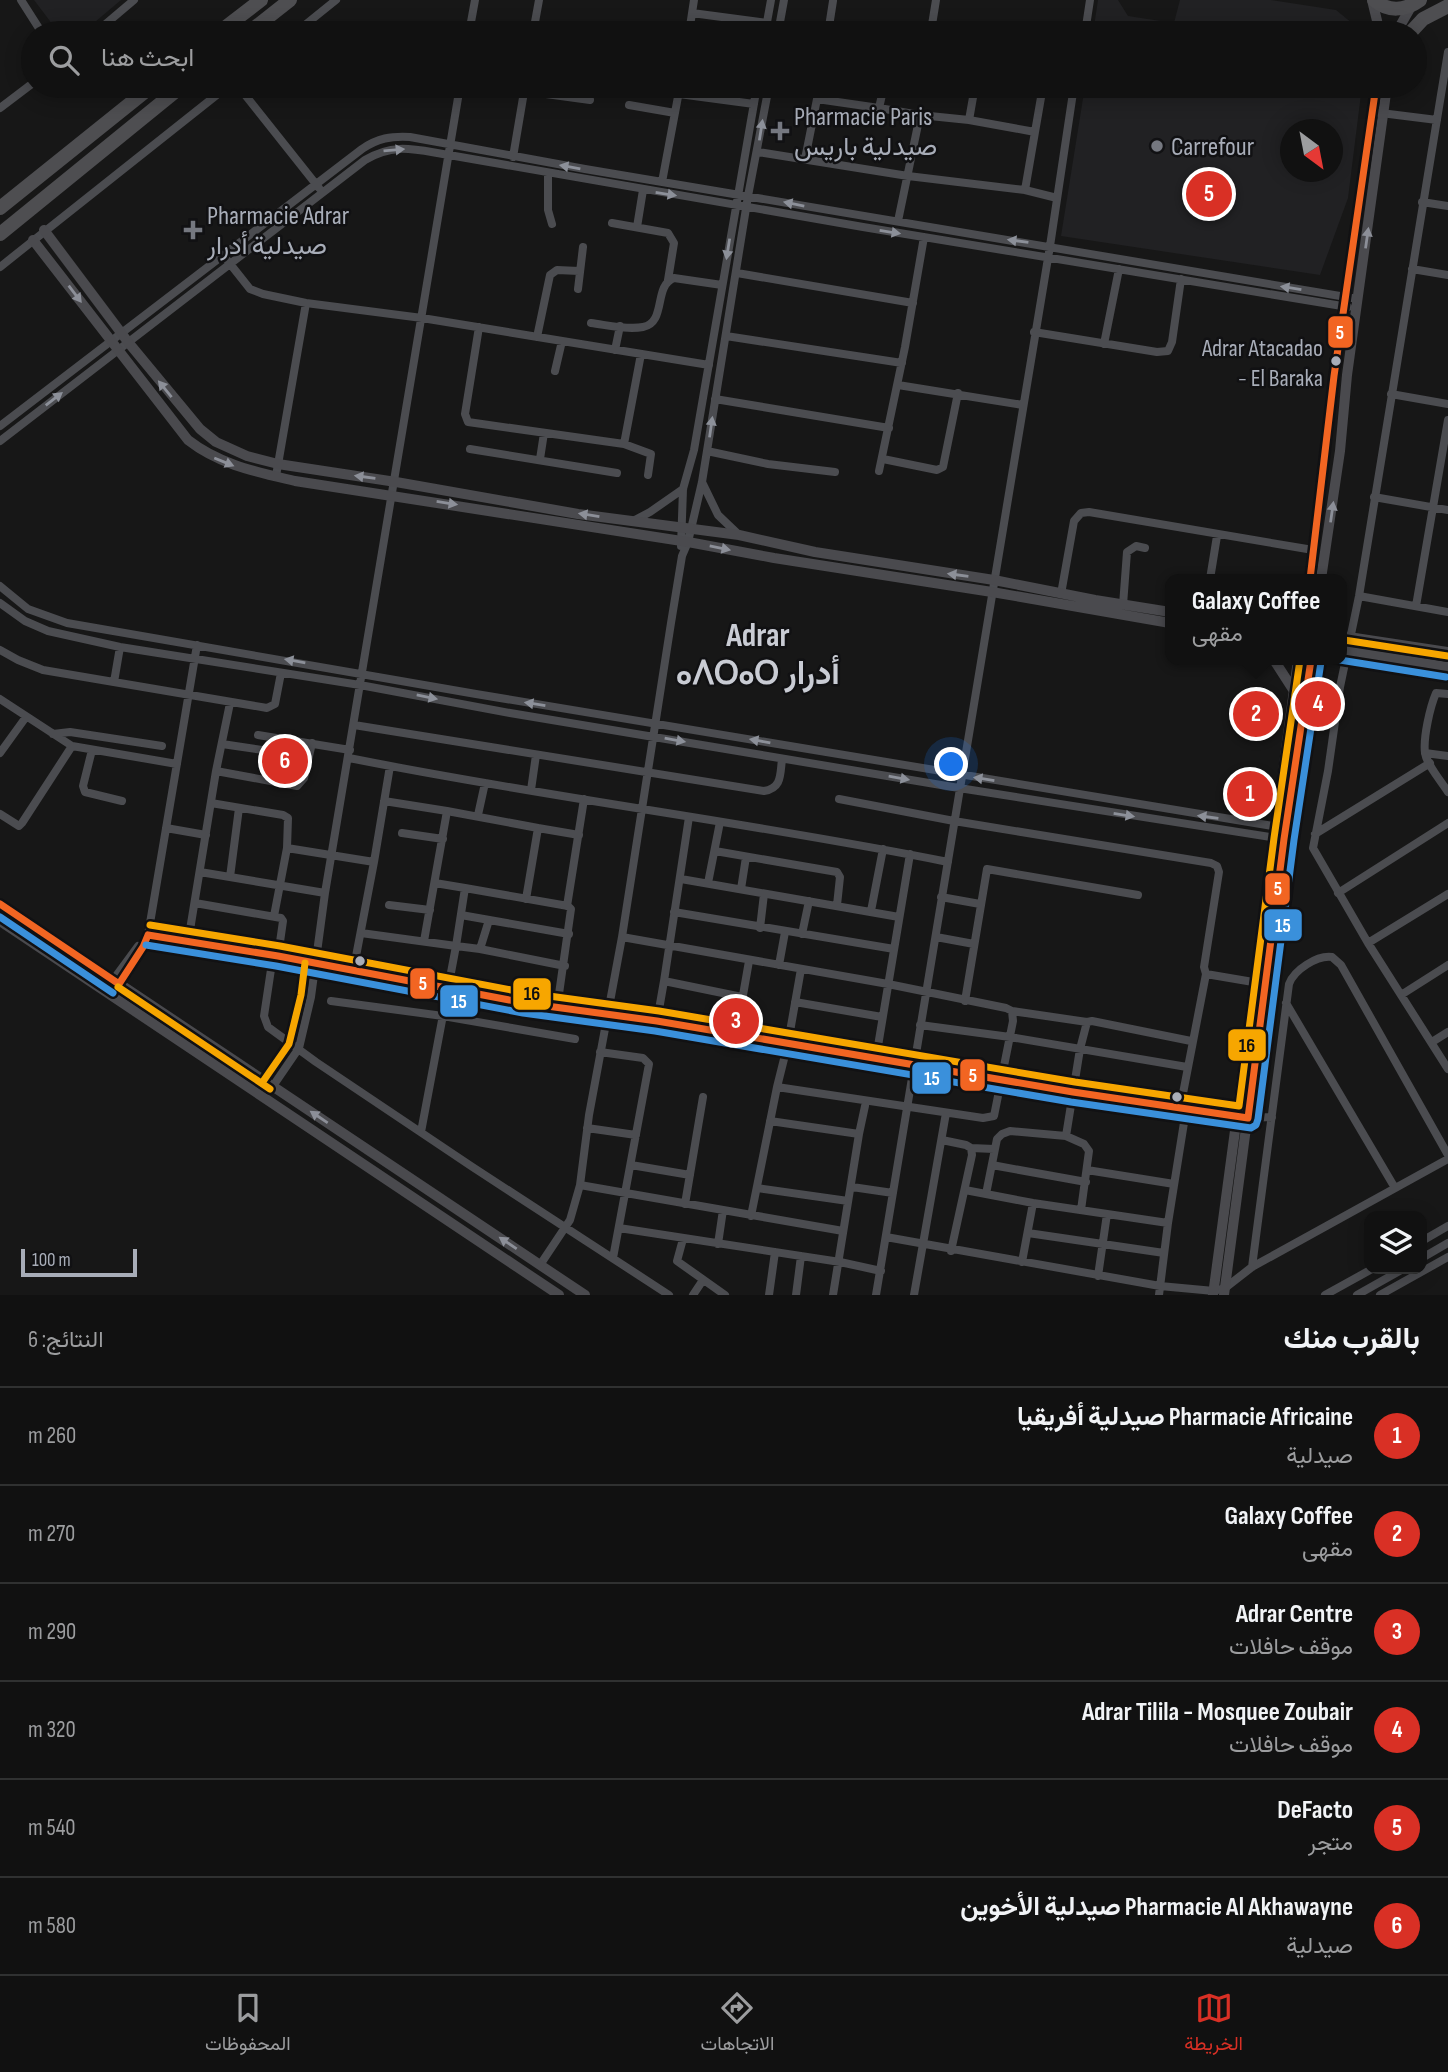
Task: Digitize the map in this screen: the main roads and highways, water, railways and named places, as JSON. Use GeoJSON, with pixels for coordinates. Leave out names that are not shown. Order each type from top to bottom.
{"type":"FeatureCollection","features":[{"type":"Feature","properties":{"kind":"highway"},"geometry":{"type":"LineString","coordinates":[[234,21],[261,0]]}},
{"type":"Feature","properties":{"kind":"highway"},"geometry":{"type":"LineString","coordinates":[[263,21],[290,0]]}},
{"type":"Feature","properties":{"kind":"highway"},"geometry":{"type":"LineString","coordinates":[[1373,0],[1391,9],[1416,3]]}},
{"type":"Feature","properties":{"kind":"highway"},"geometry":{"type":"LineString","coordinates":[[1421,21],[1448,6]]}},
{"type":"Feature","properties":{"kind":"highway"},"geometry":{"type":"LineString","coordinates":[[0,208],[137,98]]}},
{"type":"Feature","properties":{"kind":"highway"},"geometry":{"type":"LineString","coordinates":[[0,234],[167,98]]}},
{"type":"Feature","properties":{"kind":"main road"},"geometry":{"type":"LineString","coordinates":[[1373,0],[1377,21]]}},
{"type":"Feature","properties":{"kind":"main road"},"geometry":{"type":"LineString","coordinates":[[1404,21],[1416,3]]}},
{"type":"Feature","properties":{"kind":"main road"},"geometry":{"type":"LineString","coordinates":[[1377,98],[1378,111]]}},
{"type":"Feature","properties":{"kind":"main road"},"geometry":{"type":"LineString","coordinates":[[1322,574],[1352,303],[1378,111],[1383,98]]}},
{"type":"Feature","properties":{"kind":"main road"},"geometry":{"type":"LineString","coordinates":[[44,230],[125,338],[208,436],[277,470],[396,482],[630,522],[787,561],[1062,594],[1165,611]]}},
{"type":"Feature","properties":{"kind":"main road"},"geometry":{"type":"LineString","coordinates":[[33,240],[178,429],[198,448],[219,461],[393,494],[685,535],[739,535],[1165,623]]}},
{"type":"Feature","properties":{"kind":"main road"},"geometry":{"type":"LineString","coordinates":[[1311,574],[1334,376],[1352,303]]}},
{"type":"Feature","properties":{"kind":"main road"},"geometry":{"type":"LineString","coordinates":[[1347,636],[1448,652]]}},
{"type":"Feature","properties":{"kind":"main road"},"geometry":{"type":"LineString","coordinates":[[1347,651],[1448,667]]}},
{"type":"Feature","properties":{"kind":"main road"},"geometry":{"type":"LineString","coordinates":[[1277,665],[1294,691]]}},
{"type":"Feature","properties":{"kind":"main road"},"geometry":{"type":"LineString","coordinates":[[1219,1292],[1280,833],[1297,665]]}},
{"type":"Feature","properties":{"kind":"main road"},"geometry":{"type":"LineString","coordinates":[[1280,833],[1310,665]]}},
{"type":"Feature","properties":{"kind":"main road"},"geometry":{"type":"LineString","coordinates":[[0,904],[585,1295]]}},
{"type":"Feature","properties":{"kind":"main road"},"geometry":{"type":"LineString","coordinates":[[0,921],[559,1295]]}},
{"type":"Feature","properties":{"kind":"place","name":"Pharmacie Paris صيدلية باريس"},"geometry":{"type":"Point","coordinates":[780,131]}},
{"type":"Feature","properties":{"kind":"place","name":"Carrefour"},"geometry":{"type":"Point","coordinates":[1157,146]}},
{"type":"Feature","properties":{"kind":"place","name":"DeFacto"},"geometry":{"type":"Point","coordinates":[1209,194]}},
{"type":"Feature","properties":{"kind":"place","name":"Pharmacie Adrar صيدلية أدرار"},"geometry":{"type":"Point","coordinates":[193,230]}},
{"type":"Feature","properties":{"kind":"place","name":"Adrar Atacadao - El Baraka"},"geometry":{"type":"Point","coordinates":[1336,361]}},
{"type":"Feature","properties":{"kind":"place","name":"Adrar Tilila - Mosquee Zoubair"},"geometry":{"type":"Point","coordinates":[1318,704]}},
{"type":"Feature","properties":{"kind":"place","name":"Galaxy Coffee"},"geometry":{"type":"Point","coordinates":[1256,714]}},
{"type":"Feature","properties":{"kind":"place","name":"Pharmacie Al Akhawayne صيدلية الأخوين"},"geometry":{"type":"Point","coordinates":[285,761]}},
{"type":"Feature","properties":{"kind":"place","name":"Pharmacie Africaine صيدلية أفريقيا"},"geometry":{"type":"Point","coordinates":[1250,794]}},
{"type":"Feature","properties":{"kind":"place","name":"Adrar Centre"},"geometry":{"type":"Point","coordinates":[736,1021]}},
{"type":"Feature","properties":{"kind":"district","name":"Adrar ⴰⴷⵔⴰⵔ أدرار"},"geometry":{"type":"Point","coordinates":[758,653]}}]}
